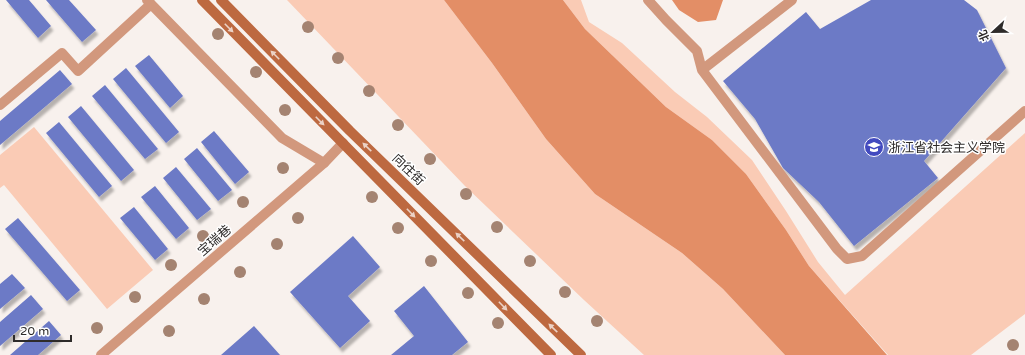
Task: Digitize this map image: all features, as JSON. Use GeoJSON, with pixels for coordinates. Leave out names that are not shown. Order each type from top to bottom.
{"type":"FeatureCollection","features":[{"type":"Feature","properties":{"kind":"street"},"geometry":{"type":"LineString","coordinates":[[202,0],[551,355]]}},
{"type":"Feature","properties":{"kind":"street","name":"向往街"},"geometry":{"type":"LineString","coordinates":[[221,0],[350,131],[581,355]]}},
{"type":"Feature","properties":{"kind":"street"},"geometry":{"type":"LineString","coordinates":[[648,0],[697,51],[702,70],[837,249],[848,259],[862,256],[1025,111]]}},
{"type":"Feature","properties":{"kind":"street"},"geometry":{"type":"LineString","coordinates":[[702,70],[792,0]]}},
{"type":"Feature","properties":{"kind":"street"},"geometry":{"type":"LineString","coordinates":[[0,105],[62,53],[78,71],[149,2],[282,138],[324,163]]}},
{"type":"Feature","properties":{"kind":"street","name":"宝瑞巷"},"geometry":{"type":"LineString","coordinates":[[101,355],[324,163],[343,143]]}},
{"type":"Feature","properties":{"kind":"shaded area"},"geometry":{"type":"Polygon","coordinates":[[[287,0],[444,0],[492,63],[546,139],[595,194],[682,253],[723,289],[785,355],[644,355],[465,186],[287,0]]]}},
{"type":"Feature","properties":{"kind":"shaded area"},"geometry":{"type":"Polygon","coordinates":[[[444,0],[563,0],[585,29],[666,107],[712,140],[746,174],[786,230],[809,266],[887,355],[785,355],[723,289],[682,253],[595,194],[546,139],[492,63],[444,0]]]}},
{"type":"Feature","properties":{"kind":"shaded area"},"geometry":{"type":"Polygon","coordinates":[[[563,0],[581,0],[589,22],[622,43],[675,92],[707,117],[752,160],[818,262],[845,295],[1025,133],[1025,314],[971,355],[888,355],[809,266],[786,230],[746,174],[712,140],[666,107],[585,29],[563,0]]]}},
{"type":"Feature","properties":{"kind":"shaded area"},"geometry":{"type":"Polygon","coordinates":[[[672,0],[723,0],[716,20],[698,22],[679,10],[672,0]]]}},
{"type":"Feature","properties":{"kind":"shaded area"},"geometry":{"type":"Polygon","coordinates":[[[34,127],[153,270],[107,309],[4,185],[0,188],[0,155],[34,127]]]}},
{"type":"Feature","properties":{"kind":"building"},"geometry":{"type":"Polygon","coordinates":[[[6,0],[29,0],[51,26],[38,38],[6,0]]]}},
{"type":"Feature","properties":{"kind":"building"},"geometry":{"type":"Polygon","coordinates":[[[46,0],[69,0],[96,30],[82,42],[46,0]]]}},
{"type":"Feature","properties":{"kind":"building"},"geometry":{"type":"Polygon","coordinates":[[[871,0],[964,0],[977,10],[1006,68],[924,161],[938,178],[854,246],[819,202],[783,168],[755,119],[723,81],[806,12],[820,29],[871,0]]]}},
{"type":"Feature","properties":{"kind":"building"},"geometry":{"type":"Polygon","coordinates":[[[149,55],[183,96],[170,108],[135,66],[149,55]]]}},
{"type":"Feature","properties":{"kind":"building"},"geometry":{"type":"Polygon","coordinates":[[[126,68],[179,132],[166,143],[113,79],[126,68]]]}},
{"type":"Feature","properties":{"kind":"building"},"geometry":{"type":"Polygon","coordinates":[[[60,70],[72,84],[0,145],[0,121],[60,70]]]}},
{"type":"Feature","properties":{"kind":"building"},"geometry":{"type":"Polygon","coordinates":[[[105,85],[158,149],[145,159],[92,96],[105,85]]]}},
{"type":"Feature","properties":{"kind":"building"},"geometry":{"type":"Polygon","coordinates":[[[81,106],[134,170],[121,181],[68,117],[81,106]]]}},
{"type":"Feature","properties":{"kind":"building"},"geometry":{"type":"Polygon","coordinates":[[[59,122],[112,186],[99,197],[46,133],[59,122]]]}},
{"type":"Feature","properties":{"kind":"building"},"geometry":{"type":"Polygon","coordinates":[[[214,131],[249,172],[235,184],[201,142],[214,131]]]}},
{"type":"Feature","properties":{"kind":"building"},"geometry":{"type":"Polygon","coordinates":[[[197,148],[232,190],[218,201],[184,159],[197,148]]]}},
{"type":"Feature","properties":{"kind":"building"},"geometry":{"type":"Polygon","coordinates":[[[176,167],[211,209],[197,220],[163,178],[176,167]]]}},
{"type":"Feature","properties":{"kind":"building"},"geometry":{"type":"Polygon","coordinates":[[[155,186],[189,228],[176,239],[141,197],[155,186]]]}},
{"type":"Feature","properties":{"kind":"building"},"geometry":{"type":"Polygon","coordinates":[[[134,207],[168,249],[155,260],[120,218],[134,207]]]}},
{"type":"Feature","properties":{"kind":"building"},"geometry":{"type":"Polygon","coordinates":[[[18,218],[80,290],[67,301],[5,229],[18,218]]]}},
{"type":"Feature","properties":{"kind":"building"},"geometry":{"type":"Polygon","coordinates":[[[353,236],[380,267],[348,296],[370,321],[340,348],[290,292],[353,236]]]}},
{"type":"Feature","properties":{"kind":"building"},"geometry":{"type":"Polygon","coordinates":[[[12,274],[25,288],[0,309],[0,284],[12,274]]]}},
{"type":"Feature","properties":{"kind":"building"},"geometry":{"type":"Polygon","coordinates":[[[424,286],[468,342],[452,355],[391,355],[414,336],[394,311],[424,286]]]}},
{"type":"Feature","properties":{"kind":"building"},"geometry":{"type":"Polygon","coordinates":[[[31,295],[43,309],[0,346],[0,322],[31,295]]]}},
{"type":"Feature","properties":{"kind":"building"},"geometry":{"type":"Polygon","coordinates":[[[49,321],[61,335],[38,355],[10,355],[49,321]]]}},
{"type":"Feature","properties":{"kind":"building"},"geometry":{"type":"Polygon","coordinates":[[[254,326],[280,355],[221,355],[254,326]]]}},
{"type":"Feature","properties":{"kind":"place","name":"浙江省社会主义学院"},"geometry":{"type":"Point","coordinates":[874,147]}}]}
